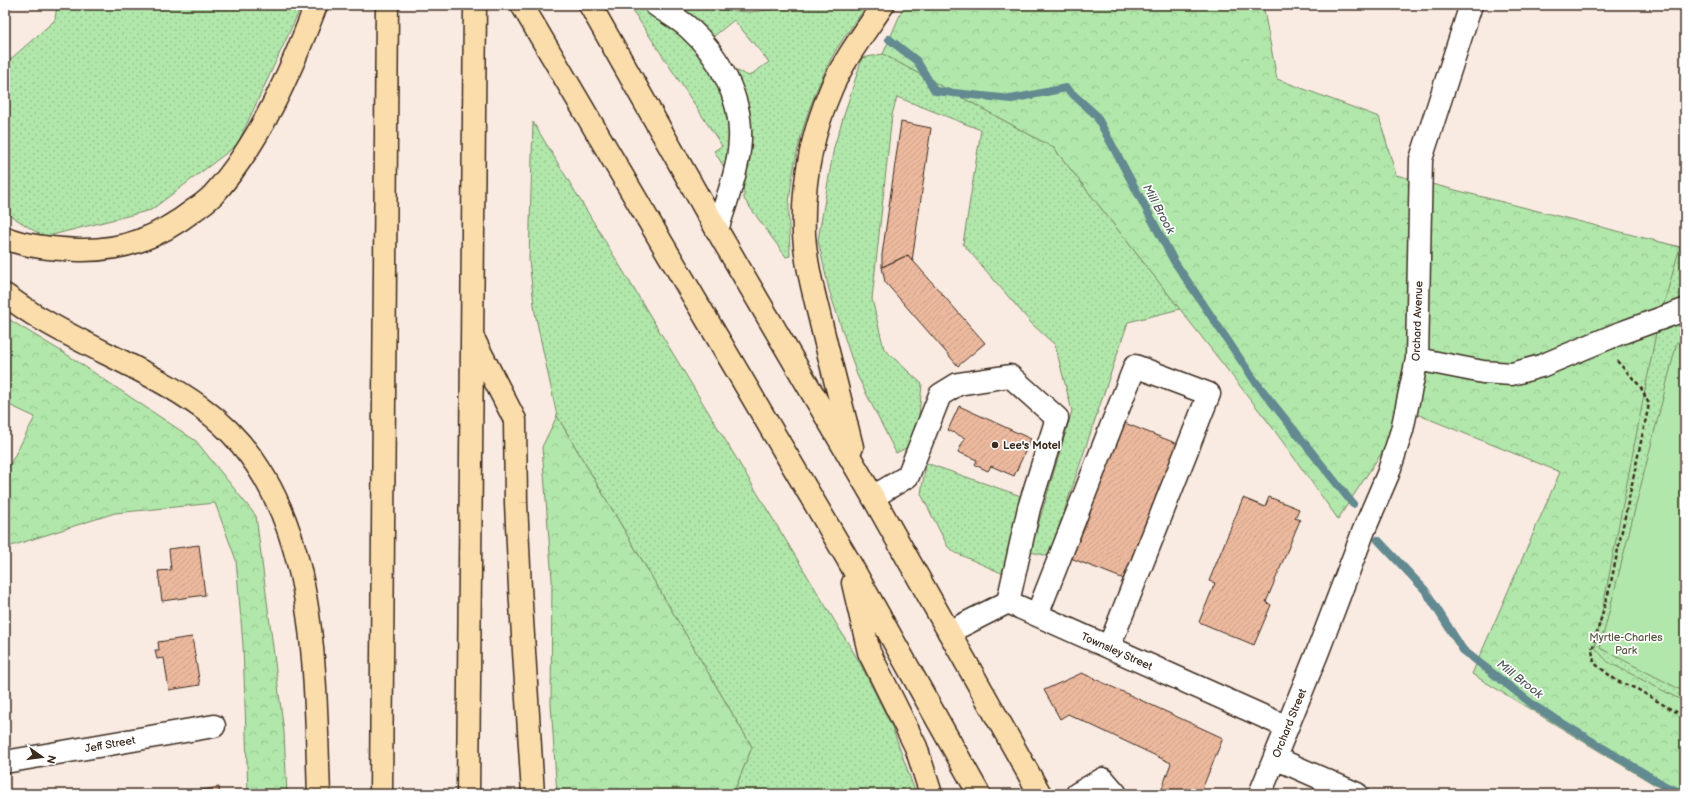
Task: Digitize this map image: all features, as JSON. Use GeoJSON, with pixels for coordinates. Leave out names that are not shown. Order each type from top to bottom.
{"type":"FeatureCollection","features":[{"type":"Feature","properties":{"kind":"highway"},"geometry":{"type":"LineString","coordinates":[[5,238],[50,249],[101,250],[130,245],[163,232],[212,197],[238,165],[259,131],[303,39],[316,5]]}},
{"type":"Feature","properties":{"kind":"highway"},"geometry":{"type":"LineString","coordinates":[[381,794],[387,5]]}},
{"type":"Feature","properties":{"kind":"highway"},"geometry":{"type":"LineString","coordinates":[[468,794],[475,5]]}},
{"type":"Feature","properties":{"kind":"highway"},"geometry":{"type":"LineString","coordinates":[[522,5],[847,558],[979,794]]}},
{"type":"Feature","properties":{"kind":"highway"},"geometry":{"type":"LineString","coordinates":[[590,5],[717,230],[873,497],[1040,794]]}},
{"type":"Feature","properties":{"kind":"highway"},"geometry":{"type":"LineString","coordinates":[[858,471],[808,270],[804,234],[805,197],[809,161],[818,124],[832,86],[849,56],[883,5]]}},
{"type":"Feature","properties":{"kind":"highway"},"geometry":{"type":"LineString","coordinates":[[5,295],[42,320],[174,390],[202,408],[227,429],[258,466],[279,507],[297,554],[307,604],[314,682],[319,794]]}},
{"type":"Feature","properties":{"kind":"highway"},"geometry":{"type":"LineString","coordinates":[[472,337],[515,420],[516,502],[520,588],[533,794]]}},
{"type":"Feature","properties":{"kind":"highway"},"geometry":{"type":"LineString","coordinates":[[847,558],[869,652],[916,747],[931,794]]}},
{"type":"Feature","properties":{"kind":"street"},"geometry":{"type":"LineString","coordinates":[[656,5],[689,28],[704,45],[716,61],[727,80],[735,102],[740,121],[740,139],[735,169],[717,230]]}},
{"type":"Feature","properties":{"kind":"street","name":"Orchard Avenue"},"geometry":{"type":"LineString","coordinates":[[1318,651],[1364,530],[1388,474],[1402,430],[1417,359],[1421,159],[1471,5]]}},
{"type":"Feature","properties":{"kind":"street"},"geometry":{"type":"LineString","coordinates":[[1417,359],[1483,372],[1512,374],[1541,366],[1597,342],[1684,310]]}},
{"type":"Feature","properties":{"kind":"street"},"geometry":{"type":"LineString","coordinates":[[1037,614],[1135,366],[1209,394],[1109,647]]}},
{"type":"Feature","properties":{"kind":"street"},"geometry":{"type":"LineString","coordinates":[[873,497],[908,476],[940,395],[958,384],[1010,376],[1058,418],[1029,508],[1008,602],[949,632]]}},
{"type":"Feature","properties":{"kind":"street","name":"Townsley Street"},"geometry":{"type":"LineString","coordinates":[[1008,602],[1287,727]]}},
{"type":"Feature","properties":{"kind":"street","name":"Orchard Street"},"geometry":{"type":"LineString","coordinates":[[1260,794],[1318,651]]}},
{"type":"Feature","properties":{"kind":"street","name":"Jeff Street"},"geometry":{"type":"LineString","coordinates":[[5,762],[214,726]]}},
{"type":"Feature","properties":{"kind":"street"},"geometry":{"type":"LineString","coordinates":[[1275,758],[1357,794]]}},
{"type":"Feature","properties":{"kind":"street"},"geometry":{"type":"LineString","coordinates":[[1077,794],[1103,779],[1116,794]]}},
{"type":"Feature","properties":{"kind":"path"},"geometry":{"type":"LineString","coordinates":[[1597,342],[1611,354],[1640,386],[1649,404],[1610,587],[1592,650],[1594,664],[1617,680],[1685,715]]}},
{"type":"Feature","properties":{"kind":"green space"},"geometry":{"type":"Polygon","coordinates":[[[57,5],[302,5],[237,145],[151,210],[44,237],[5,212],[5,64],[55,20],[57,5]]]}},
{"type":"Feature","properties":{"kind":"green space"},"geometry":{"type":"Polygon","coordinates":[[[629,5],[645,5],[684,32],[710,64],[731,115],[730,159],[724,167],[714,151],[722,146],[629,5]]]}},
{"type":"Feature","properties":{"kind":"green space"},"geometry":{"type":"Polygon","coordinates":[[[668,5],[697,5],[711,9],[750,12],[813,5],[867,5],[836,50],[826,68],[804,125],[791,184],[789,204],[790,256],[786,257],[744,199],[743,173],[726,66],[749,76],[769,62],[734,20],[708,41],[668,5]]]}},
{"type":"Feature","properties":{"kind":"green space"},"geometry":{"type":"Polygon","coordinates":[[[906,5],[1263,5],[1277,79],[1379,117],[1396,175],[1680,247],[1657,328],[1595,648],[1608,662],[1685,702],[1685,794],[1670,794],[1472,674],[1560,472],[1409,411],[1338,519],[1272,427],[1054,148],[883,54],[902,10],[906,5]]]}},
{"type":"Feature","properties":{"kind":"green space"},"geometry":{"type":"Polygon","coordinates":[[[883,54],[1054,148],[1180,309],[1128,322],[1049,556],[1030,552],[1072,411],[1055,345],[1032,324],[963,244],[981,130],[897,97],[892,115],[872,299],[884,349],[922,384],[919,416],[910,446],[896,453],[857,375],[829,290],[818,240],[834,147],[862,58],[883,54]]]}},
{"type":"Feature","properties":{"kind":"green space"},"geometry":{"type":"Polygon","coordinates":[[[533,122],[860,663],[892,727],[916,794],[733,794],[752,747],[557,416],[535,313],[529,260],[533,122]]]}},
{"type":"Feature","properties":{"kind":"green space","name":"Myrtle-Charles Park"},"geometry":{"type":"Polygon","coordinates":[[[1659,242],[1685,248],[1685,742],[1557,676],[1659,242]]]}},
{"type":"Feature","properties":{"kind":"green space"},"geometry":{"type":"Polygon","coordinates":[[[5,317],[69,356],[196,441],[256,516],[284,732],[287,794],[248,794],[243,645],[236,560],[215,503],[115,513],[5,548],[5,474],[35,417],[5,403],[5,317]]]}},
{"type":"Feature","properties":{"kind":"green space"},"geometry":{"type":"Polygon","coordinates":[[[1677,342],[1685,344],[1685,692],[1600,648],[1677,342]]]}},
{"type":"Feature","properties":{"kind":"green space"},"geometry":{"type":"Polygon","coordinates":[[[557,416],[752,747],[733,794],[557,794],[551,704],[552,580],[542,447],[557,416]]]}},
{"type":"Feature","properties":{"kind":"green space"},"geometry":{"type":"Polygon","coordinates":[[[926,463],[1021,496],[1021,516],[1006,575],[956,553],[948,547],[921,494],[926,463]]]}},
{"type":"Feature","properties":{"kind":"building"},"geometry":{"type":"Polygon","coordinates":[[[901,122],[931,128],[912,261],[908,255],[882,267],[882,255],[901,122]]]}},
{"type":"Feature","properties":{"kind":"building"},"geometry":{"type":"Polygon","coordinates":[[[908,255],[985,343],[958,366],[885,282],[882,267],[908,255]]]}},
{"type":"Feature","properties":{"kind":"building","name":"Lee's Motel"},"geometry":{"type":"Polygon","coordinates":[[[959,406],[1031,439],[1014,476],[991,466],[988,471],[975,465],[977,460],[958,452],[965,438],[948,430],[959,406]]]}},
{"type":"Feature","properties":{"kind":"building"},"geometry":{"type":"Polygon","coordinates":[[[1122,422],[1178,444],[1124,579],[1068,557],[1122,422]]]}},
{"type":"Feature","properties":{"kind":"building"},"geometry":{"type":"Polygon","coordinates":[[[1269,497],[1299,509],[1295,518],[1300,520],[1266,602],[1271,605],[1254,645],[1199,622],[1215,583],[1209,581],[1243,498],[1265,507],[1269,497]]]}},
{"type":"Feature","properties":{"kind":"building"},"geometry":{"type":"Polygon","coordinates":[[[199,545],[205,595],[162,601],[158,571],[171,570],[169,549],[199,545]]]}},
{"type":"Feature","properties":{"kind":"building"},"geometry":{"type":"Polygon","coordinates":[[[192,637],[200,685],[169,690],[164,658],[157,659],[155,650],[159,650],[158,642],[192,637]]]}},
{"type":"Feature","properties":{"kind":"building"},"geometry":{"type":"Polygon","coordinates":[[[1082,673],[1223,738],[1200,794],[1160,794],[1171,763],[1068,714],[1060,719],[1044,690],[1082,673]]]}},
{"type":"Feature","properties":{"kind":"building"},"geometry":{"type":"Polygon","coordinates":[[[219,787],[220,794],[179,794],[219,787]]]}},
{"type":"Feature","properties":{"kind":"waterway","name":"Mill Brook"},"geometry":{"type":"LineString","coordinates":[[889,39],[917,61],[935,91],[1011,99],[1066,88],[1096,115],[1174,261],[1255,381],[1353,504]]}},
{"type":"Feature","properties":{"kind":"waterway","name":"Mill Brook"},"geometry":{"type":"LineString","coordinates":[[1378,540],[1425,590],[1463,650],[1536,707],[1665,786],[1685,794]]}},
{"type":"Feature","properties":{"kind":"place","name":"Lee's Motel"},"geometry":{"type":"Point","coordinates":[995,445]}}]}
